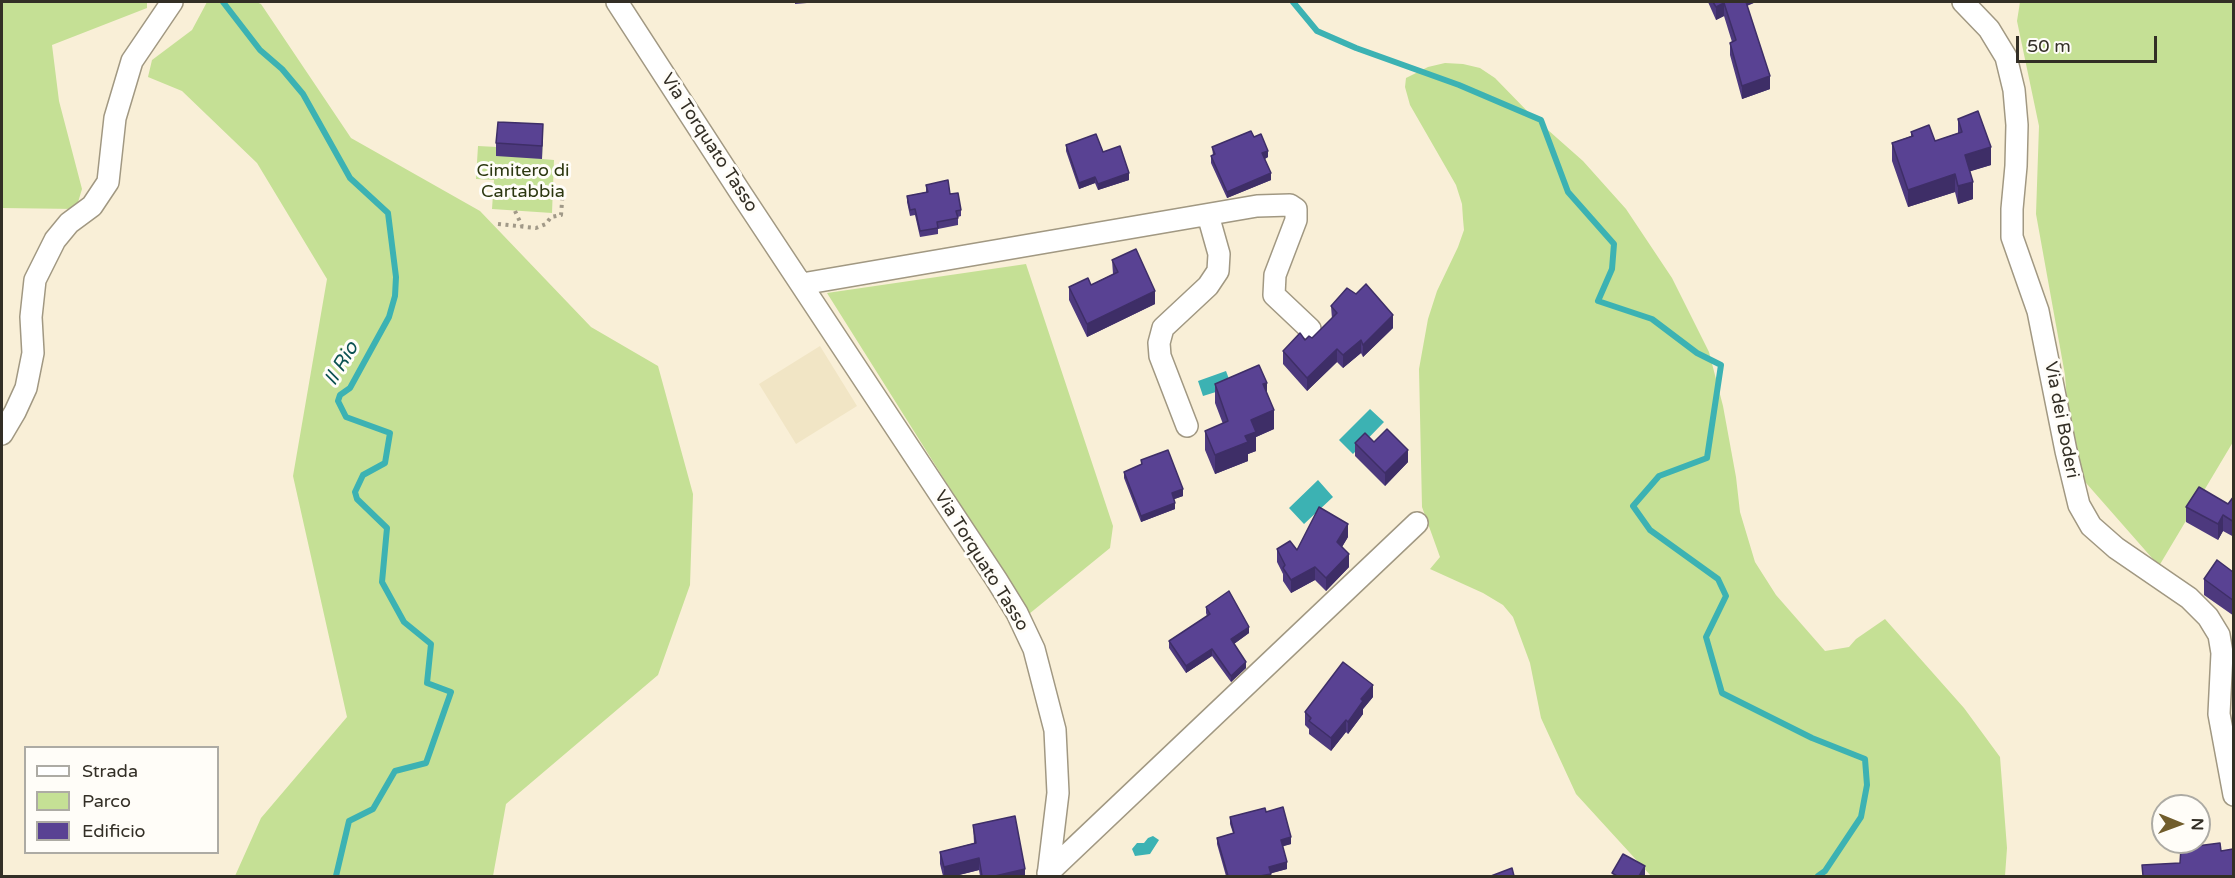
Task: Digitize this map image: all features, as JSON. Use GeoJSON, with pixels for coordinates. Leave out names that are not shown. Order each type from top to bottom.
{"type":"FeatureCollection","features":[{"type":"Feature","properties":{"kind":"street"},"geometry":{"type":"LineString","coordinates":[[2,434],[26,388],[33,353],[31,317],[35,280],[55,240],[69,223],[92,206],[108,182],[115,118],[132,61],[172,2]]}},
{"type":"Feature","properties":{"kind":"street","name":"Via Torquato Tasso"},"geometry":{"type":"LineString","coordinates":[[617,2],[1017,613],[1034,649],[1055,730],[1058,793],[1048,875]]}},
{"type":"Feature","properties":{"kind":"street","name":"Via dei Boderi"},"geometry":{"type":"LineString","coordinates":[[1963,2],[1989,29],[2006,57],[2014,90],[2017,125],[2012,237],[2038,311],[2079,504],[2091,526],[2116,548],[2189,598],[2208,617],[2219,635],[2222,653],[2220,714],[2234,795]]}},
{"type":"Feature","properties":{"kind":"street"},"geometry":{"type":"LineString","coordinates":[[802,284],[1257,206],[1290,205],[1296,209],[1296,220],[1275,275],[1274,295],[1310,329]]}},
{"type":"Feature","properties":{"kind":"street"},"geometry":{"type":"LineString","coordinates":[[1187,426],[1160,356],[1159,343],[1163,328],[1208,286],[1218,271],[1219,254],[1208,215]]}},
{"type":"Feature","properties":{"kind":"street","name":"Via Torquato Tasso"},"geometry":{"type":"LineString","coordinates":[[1048,875],[1417,523]]}},
{"type":"Feature","properties":{"kind":"path"},"geometry":{"type":"LineString","coordinates":[[498,224],[536,228],[546,224],[551,217],[561,215],[563,189]]}},
{"type":"Feature","properties":{"kind":"path"},"geometry":{"type":"LineString","coordinates":[[515,211],[523,227]]}},
{"type":"Feature","properties":{"kind":"shaded area"},"geometry":{"type":"Polygon","coordinates":[[[820,346],[857,406],[796,444],[759,384],[820,346]]]}},
{"type":"Feature","properties":{"kind":"green space"},"geometry":{"type":"Polygon","coordinates":[[[2,2],[147,2],[147,8],[52,45],[59,101],[82,189],[76,209],[2,208],[2,2]]]}},
{"type":"Feature","properties":{"kind":"green space"},"geometry":{"type":"Polygon","coordinates":[[[207,2],[256,2],[261,4],[351,138],[480,211],[591,327],[658,366],[693,494],[690,585],[658,675],[506,804],[493,876],[235,876],[261,818],[347,717],[293,476],[327,279],[257,163],[182,91],[148,77],[152,60],[192,30],[207,2]]]}},
{"type":"Feature","properties":{"kind":"green space"},"geometry":{"type":"Polygon","coordinates":[[[2020,2],[2233,2],[2233,442],[2159,566],[2072,467],[2065,375],[2036,214],[2039,126],[2017,21],[2020,2]]]}},
{"type":"Feature","properties":{"kind":"green space"},"geometry":{"type":"Polygon","coordinates":[[[1445,63],[1480,68],[1495,78],[1531,115],[1583,161],[1626,209],[1672,278],[1709,352],[1723,406],[1740,512],[1755,562],[1776,595],[1825,651],[1849,647],[1856,639],[1885,619],[1964,708],[2000,757],[2007,848],[2005,876],[1651,876],[1576,794],[1541,718],[1530,663],[1513,617],[1503,605],[1483,593],[1430,569],[1440,557],[1422,507],[1419,369],[1428,319],[1437,291],[1464,230],[1462,204],[1456,185],[1410,105],[1405,87],[1406,78],[1428,67],[1445,63]]]}},
{"type":"Feature","properties":{"kind":"green space","name":"Cimitero di Cartabbia"},"geometry":{"type":"Polygon","coordinates":[[[498,134],[543,137],[542,159],[554,160],[552,213],[492,209],[494,180],[476,179],[478,146],[497,147],[498,134]]]}},
{"type":"Feature","properties":{"kind":"green space"},"geometry":{"type":"Polygon","coordinates":[[[1026,264],[1113,526],[1110,548],[1029,614],[827,293],[1026,264]]]}},
{"type":"Feature","properties":{"kind":"water"},"geometry":{"type":"Polygon","coordinates":[[[1226,371],[1232,387],[1203,396],[1198,381],[1226,371]]]}},
{"type":"Feature","properties":{"kind":"water"},"geometry":{"type":"Polygon","coordinates":[[[1370,409],[1384,422],[1353,454],[1339,440],[1370,409]]]}},
{"type":"Feature","properties":{"kind":"water"},"geometry":{"type":"Polygon","coordinates":[[[1318,480],[1333,497],[1304,524],[1289,508],[1318,480]]]}},
{"type":"Feature","properties":{"kind":"water"},"geometry":{"type":"Polygon","coordinates":[[[1153,836],[1159,840],[1150,854],[1135,856],[1132,849],[1137,843],[1144,843],[1153,836]]]}},
{"type":"Feature","properties":{"kind":"building"},"geometry":{"type":"Polygon","coordinates":[[[1713,2],[1746,2],[1770,76],[1742,86],[1730,43],[1736,40],[1724,3],[1716,7],[1713,2]]]}},
{"type":"Feature","properties":{"kind":"building"},"geometry":{"type":"Polygon","coordinates":[[[1978,111],[1991,147],[1965,155],[1973,182],[1958,186],[1955,174],[1908,190],[1892,143],[1913,136],[1911,132],[1929,125],[1935,141],[1962,132],[1958,119],[1978,111]]]}},
{"type":"Feature","properties":{"kind":"building"},"geometry":{"type":"Polygon","coordinates":[[[498,122],[543,124],[542,146],[496,143],[498,122]]]}},
{"type":"Feature","properties":{"kind":"building"},"geometry":{"type":"Polygon","coordinates":[[[1251,131],[1254,137],[1261,134],[1268,151],[1262,153],[1271,173],[1227,192],[1211,156],[1215,154],[1212,147],[1251,131]]]}},
{"type":"Feature","properties":{"kind":"building"},"geometry":{"type":"Polygon","coordinates":[[[1096,134],[1103,152],[1120,146],[1129,173],[1098,184],[1095,177],[1079,183],[1066,145],[1096,134]]]}},
{"type":"Feature","properties":{"kind":"building"},"geometry":{"type":"Polygon","coordinates":[[[948,180],[950,194],[958,193],[961,210],[956,211],[958,218],[937,222],[938,228],[920,231],[915,209],[910,210],[907,196],[928,192],[926,185],[948,180]]]}},
{"type":"Feature","properties":{"kind":"building"},"geometry":{"type":"Polygon","coordinates":[[[1136,249],[1155,291],[1087,324],[1069,287],[1088,278],[1091,285],[1118,272],[1112,260],[1136,249]]]}},
{"type":"Feature","properties":{"kind":"building"},"geometry":{"type":"Polygon","coordinates":[[[1366,284],[1393,315],[1363,345],[1361,340],[1343,355],[1337,349],[1307,378],[1283,351],[1300,333],[1305,340],[1309,336],[1312,338],[1337,313],[1331,306],[1347,288],[1356,294],[1366,284]]]}},
{"type":"Feature","properties":{"kind":"building"},"geometry":{"type":"Polygon","coordinates":[[[1259,365],[1267,383],[1263,384],[1274,410],[1251,420],[1256,432],[1245,436],[1248,442],[1215,455],[1205,431],[1228,421],[1215,384],[1259,365]]]}},
{"type":"Feature","properties":{"kind":"building"},"geometry":{"type":"Polygon","coordinates":[[[1387,429],[1408,450],[1385,473],[1355,443],[1365,433],[1374,442],[1387,429]]]}},
{"type":"Feature","properties":{"kind":"building"},"geometry":{"type":"Polygon","coordinates":[[[1168,450],[1183,489],[1172,493],[1175,503],[1141,516],[1124,472],[1142,464],[1141,460],[1168,450]]]}},
{"type":"Feature","properties":{"kind":"building"},"geometry":{"type":"Polygon","coordinates":[[[2199,487],[2228,504],[2234,496],[2234,522],[2223,515],[2218,524],[2186,507],[2199,487]]]}},
{"type":"Feature","properties":{"kind":"building"},"geometry":{"type":"Polygon","coordinates":[[[1319,507],[1348,524],[1337,542],[1349,554],[1326,578],[1315,567],[1291,580],[1283,568],[1285,565],[1277,549],[1290,541],[1297,550],[1319,507]]]}},
{"type":"Feature","properties":{"kind":"building"},"geometry":{"type":"Polygon","coordinates":[[[2217,560],[2234,572],[2234,601],[2204,579],[2217,560]]]}},
{"type":"Feature","properties":{"kind":"building"},"geometry":{"type":"Polygon","coordinates":[[[1229,591],[1249,627],[1231,639],[1246,662],[1231,676],[1212,649],[1186,666],[1169,641],[1210,614],[1206,607],[1229,591]]]}},
{"type":"Feature","properties":{"kind":"building"},"geometry":{"type":"Polygon","coordinates":[[[1343,662],[1373,685],[1361,699],[1363,701],[1348,722],[1346,720],[1331,738],[1309,721],[1311,718],[1305,712],[1343,662]]]}},
{"type":"Feature","properties":{"kind":"building"},"geometry":{"type":"Polygon","coordinates":[[[1283,807],[1291,837],[1281,840],[1287,862],[1269,867],[1271,874],[1228,876],[1217,838],[1234,833],[1230,817],[1265,808],[1266,812],[1283,807]]]}},
{"type":"Feature","properties":{"kind":"building"},"geometry":{"type":"Polygon","coordinates":[[[1015,816],[1025,869],[995,876],[982,876],[979,858],[944,867],[940,852],[976,843],[973,825],[1015,816]]]}},
{"type":"Feature","properties":{"kind":"building"},"geometry":{"type":"Polygon","coordinates":[[[2220,843],[2221,851],[2233,849],[2234,876],[2143,876],[2142,865],[2180,863],[2181,854],[2211,854],[2211,844],[2220,843]]]}},
{"type":"Feature","properties":{"kind":"building"},"geometry":{"type":"Polygon","coordinates":[[[1623,854],[1645,866],[1639,876],[1617,876],[1612,873],[1623,854]]]}},
{"type":"Feature","properties":{"kind":"building"},"geometry":{"type":"Polygon","coordinates":[[[1512,868],[1514,876],[1491,876],[1512,868]]]}},
{"type":"Feature","properties":{"kind":"waterway","name":"Il Rio"},"geometry":{"type":"LineString","coordinates":[[223,2],[260,50],[282,69],[303,94],[350,178],[388,213],[396,277],[395,296],[389,317],[350,388],[340,395],[338,401],[346,417],[390,433],[385,463],[363,475],[355,492],[357,499],[387,528],[382,582],[404,622],[431,644],[427,683],[451,692],[426,763],[395,771],[373,809],[349,821],[336,876]]}},
{"type":"Feature","properties":{"kind":"waterway"},"geometry":{"type":"LineString","coordinates":[[1293,2],[1317,31],[1356,48],[1459,85],[1541,120],[1568,192],[1614,244],[1612,269],[1598,301],[1652,319],[1697,353],[1721,365],[1707,458],[1659,476],[1633,506],[1650,530],[1718,579],[1726,596],[1706,637],[1722,693],[1812,738],[1865,759],[1867,785],[1861,817],[1825,871],[1818,876]]}}]}
